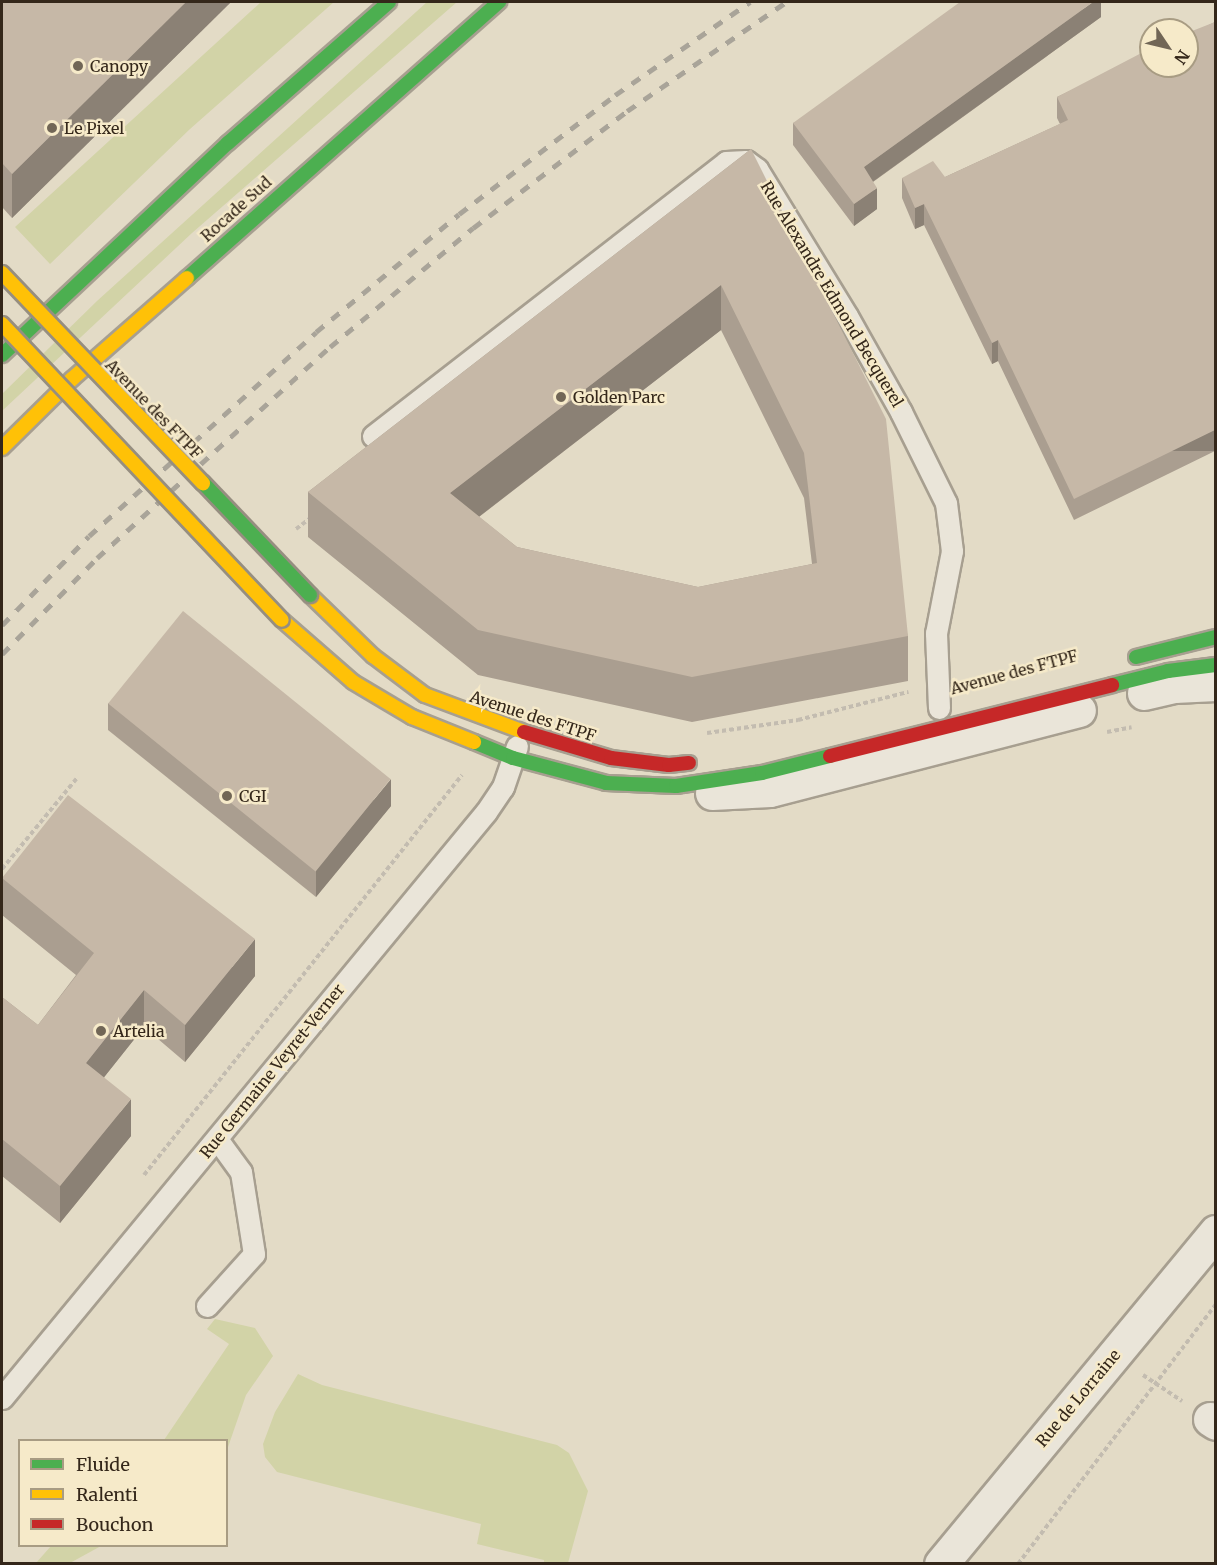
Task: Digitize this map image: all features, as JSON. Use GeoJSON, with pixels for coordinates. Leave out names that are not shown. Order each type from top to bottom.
{"type":"FeatureCollection","features":[{"type":"Feature","properties":{"kind":"main road"},"geometry":{"type":"LineString","coordinates":[[2,356],[220,151],[389,2]]}},
{"type":"Feature","properties":{"kind":"main road","name":"Rocade Sud"},"geometry":{"type":"LineString","coordinates":[[2,448],[72,379],[499,2]]}},
{"type":"Feature","properties":{"kind":"main road","name":"Avenue des FTPF"},"geometry":{"type":"LineString","coordinates":[[2,273],[310,595],[373,656],[425,695],[522,732],[611,758],[669,765],[701,761]]}},
{"type":"Feature","properties":{"kind":"main road"},"geometry":{"type":"LineString","coordinates":[[2,324],[282,620],[353,682],[412,717],[513,758],[606,783],[676,786],[762,773],[1168,671],[1215,666]]}},
{"type":"Feature","properties":{"kind":"main road"},"geometry":{"type":"LineString","coordinates":[[1120,661],[1215,637]]}},
{"type":"Feature","properties":{"kind":"street"},"geometry":{"type":"LineString","coordinates":[[606,783],[680,795],[770,790],[1174,686],[1215,684]]}},
{"type":"Feature","properties":{"kind":"street","name":"Rue de Lorraine"},"geometry":{"type":"LineString","coordinates":[[941,1563],[1215,1232]]}},
{"type":"Feature","properties":{"kind":"lane","name":"Rue Alexandre Edmond Becquerel"},"geometry":{"type":"LineString","coordinates":[[373,436],[726,162],[746,161],[757,169],[847,316],[902,412],[946,503],[952,551],[936,633],[939,708]]}},
{"type":"Feature","properties":{"kind":"lane","name":"Rue Germaine Veyret-Verner"},"geometry":{"type":"LineString","coordinates":[[2,1398],[486,812],[503,787],[522,732]]}},
{"type":"Feature","properties":{"kind":"lane"},"geometry":{"type":"LineString","coordinates":[[207,1306],[254,1254],[241,1173],[217,1139]]}},
{"type":"Feature","properties":{"kind":"path"},"geometry":{"type":"LineString","coordinates":[[291,534],[314,516]]}},
{"type":"Feature","properties":{"kind":"path"},"geometry":{"type":"LineString","coordinates":[[702,733],[798,720],[938,684]]}},
{"type":"Feature","properties":{"kind":"path"},"geometry":{"type":"LineString","coordinates":[[140,1180],[466,770]]}},
{"type":"Feature","properties":{"kind":"path"},"geometry":{"type":"LineString","coordinates":[[2,869],[77,778]]}},
{"type":"Feature","properties":{"kind":"path"},"geometry":{"type":"LineString","coordinates":[[2,857],[8,862]]}},
{"type":"Feature","properties":{"kind":"path"},"geometry":{"type":"LineString","coordinates":[[1018,1563],[1215,1304]]}},
{"type":"Feature","properties":{"kind":"path"},"geometry":{"type":"LineString","coordinates":[[1114,1355],[1213,1421]]}},
{"type":"Feature","properties":{"kind":"green space"},"geometry":{"type":"Polygon","coordinates":[[[261,2],[334,2],[190,129],[50,264],[15,227],[261,2]]]}},
{"type":"Feature","properties":{"kind":"green space"},"geometry":{"type":"Polygon","coordinates":[[[427,2],[457,2],[192,233],[2,411],[2,394],[97,301],[427,2]]]}},
{"type":"Feature","properties":{"kind":"green space"},"geometry":{"type":"Polygon","coordinates":[[[215,1319],[255,1328],[273,1356],[246,1395],[228,1447],[228,1439],[165,1439],[229,1344],[207,1329],[215,1319]]]}},
{"type":"Feature","properties":{"kind":"green space"},"geometry":{"type":"Polygon","coordinates":[[[298,1374],[322,1385],[557,1445],[569,1453],[588,1491],[568,1563],[544,1563],[544,1560],[477,1544],[481,1524],[277,1472],[265,1457],[263,1444],[275,1412],[298,1374]]]}},
{"type":"Feature","properties":{"kind":"green space"},"geometry":{"type":"Polygon","coordinates":[[[50,1547],[99,1547],[70,1563],[36,1563],[50,1547]]]}},
{"type":"Feature","properties":{"kind":"building","name":"Le Pixel"},"geometry":{"type":"Polygon","coordinates":[[[4,2],[186,2],[12,174],[2,163],[2,4],[4,2]]]}},
{"type":"Feature","properties":{"kind":"building"},"geometry":{"type":"Polygon","coordinates":[[[960,2],[1093,2],[864,167],[877,188],[854,204],[793,123],[960,2]]]}},
{"type":"Feature","properties":{"kind":"building"},"geometry":{"type":"Polygon","coordinates":[[[1215,22],[1215,430],[1074,499],[998,340],[992,343],[924,204],[915,208],[902,178],[933,161],[945,177],[1068,120],[1057,97],[1139,54],[1139,78],[1199,78],[1199,28],[1215,22]]]}},
{"type":"Feature","properties":{"kind":"building","name":"Golden Parc"},"geometry":{"type":"Polygon","coordinates":[[[751,149],[886,419],[908,636],[692,677],[478,630],[308,492],[751,149]],[[721,285],[450,493],[517,547],[698,587],[817,563],[804,453],[721,285]]]}},
{"type":"Feature","properties":{"kind":"building"},"geometry":{"type":"Polygon","coordinates":[[[183,611],[390,779],[316,872],[108,703],[183,611]]]}},
{"type":"Feature","properties":{"kind":"building","name":"Artelia"},"geometry":{"type":"Polygon","coordinates":[[[68,795],[255,939],[185,1025],[144,990],[86,1063],[131,1099],[60,1186],[2,1139],[2,997],[38,1025],[94,953],[2,878],[68,795]]]}},
{"type":"Feature","properties":{"kind":"railway"},"geometry":{"type":"LineString","coordinates":[[2,625],[89,536],[316,332],[459,214],[615,95],[750,2]]}},
{"type":"Feature","properties":{"kind":"railway"},"geometry":{"type":"LineString","coordinates":[[2,654],[97,558],[330,347],[473,228],[627,111],[786,2]]}},
{"type":"Feature","properties":{"kind":"traffic: fast"},"geometry":{"type":"LineString","coordinates":[[2,355],[228,143],[389,2]]}},
{"type":"Feature","properties":{"kind":"traffic: fast"},"geometry":{"type":"LineString","coordinates":[[187,278],[499,2]]}},
{"type":"Feature","properties":{"kind":"traffic: fast"},"geometry":{"type":"LineString","coordinates":[[203,483],[310,595]]}},
{"type":"Feature","properties":{"kind":"traffic: fast"},"geometry":{"type":"LineString","coordinates":[[1136,657],[1216,637]]}},
{"type":"Feature","properties":{"kind":"traffic: fast"},"geometry":{"type":"LineString","coordinates":[[1112,685],[1168,671],[1216,665]]}},
{"type":"Feature","properties":{"kind":"traffic: fast"},"geometry":{"type":"LineString","coordinates":[[474,742],[513,758],[606,783],[676,786],[762,773],[830,756]]}},
{"type":"Feature","properties":{"kind":"traffic: slow"},"geometry":{"type":"LineString","coordinates":[[2,273],[203,483]]}},
{"type":"Feature","properties":{"kind":"traffic: slow"},"geometry":{"type":"LineString","coordinates":[[2,448],[72,379],[187,278]]}},
{"type":"Feature","properties":{"kind":"traffic: slow"},"geometry":{"type":"LineString","coordinates":[[2,324],[282,620]]}},
{"type":"Feature","properties":{"kind":"traffic: slow"},"geometry":{"type":"LineString","coordinates":[[310,595],[373,656],[425,695],[524,732]]}},
{"type":"Feature","properties":{"kind":"traffic: slow"},"geometry":{"type":"LineString","coordinates":[[282,620],[353,682],[412,717],[474,742]]}},
{"type":"Feature","properties":{"kind":"traffic: jam"},"geometry":{"type":"LineString","coordinates":[[830,756],[1112,685]]}},
{"type":"Feature","properties":{"kind":"traffic: jam"},"geometry":{"type":"LineString","coordinates":[[524,732],[611,758],[669,765],[689,763]]}},
{"type":"Feature","properties":{"kind":"place","name":"Canopy"},"geometry":{"type":"Point","coordinates":[78,66]}},
{"type":"Feature","properties":{"kind":"place","name":"Le Pixel"},"geometry":{"type":"Point","coordinates":[52,128]}},
{"type":"Feature","properties":{"kind":"place","name":"Golden Parc"},"geometry":{"type":"Point","coordinates":[561,397]}},
{"type":"Feature","properties":{"kind":"place","name":"CGI"},"geometry":{"type":"Point","coordinates":[227,796]}},
{"type":"Feature","properties":{"kind":"place","name":"Artelia"},"geometry":{"type":"Point","coordinates":[101,1031]}}]}
